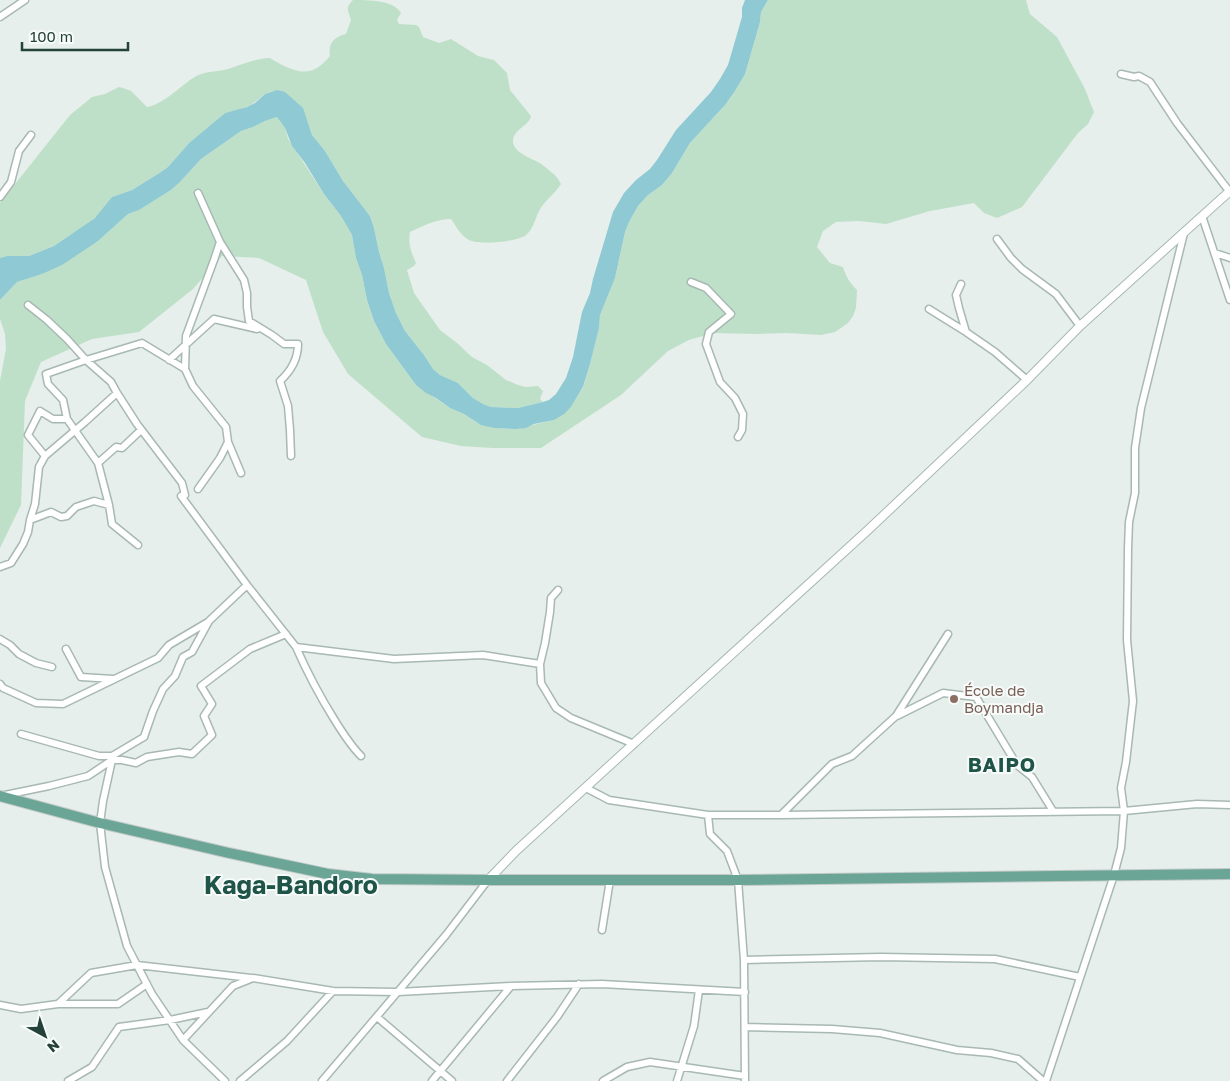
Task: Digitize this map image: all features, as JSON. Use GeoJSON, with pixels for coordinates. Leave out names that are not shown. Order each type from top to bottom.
{"type":"FeatureCollection","features":[{"type":"Feature","properties":{"kind":"main road"},"geometry":{"type":"LineString","coordinates":[[0,796],[100,823],[229,853],[328,874],[372,879],[738,880],[1230,874]]}},
{"type":"Feature","properties":{"kind":"street"},"geometry":{"type":"LineString","coordinates":[[0,17],[24,0]]}},
{"type":"Feature","properties":{"kind":"street"},"geometry":{"type":"LineString","coordinates":[[322,1081],[446,935],[488,880],[517,850],[868,530],[1027,380],[1080,326],[1230,191],[1177,124],[1150,82],[1140,76],[1134,77],[1121,74]]}},
{"type":"Feature","properties":{"kind":"street"},"geometry":{"type":"LineString","coordinates":[[0,197],[11,182],[19,151],[31,135]]}},
{"type":"Feature","properties":{"kind":"street"},"geometry":{"type":"LineString","coordinates":[[198,193],[220,242],[244,280],[249,321],[284,344],[298,344],[298,353],[295,361],[288,373],[280,381],[288,406],[291,456]]}},
{"type":"Feature","properties":{"kind":"street"},"geometry":{"type":"LineString","coordinates":[[1202,216],[1230,300]]}},
{"type":"Feature","properties":{"kind":"street"},"geometry":{"type":"LineString","coordinates":[[745,1027],[832,1029],[880,1033],[957,1050],[991,1053],[1018,1058],[1044,1081],[1114,875],[1121,848],[1124,810],[1121,788],[1133,702],[1127,640],[1128,549],[1129,522],[1135,493],[1136,448],[1141,408],[1184,233]]}},
{"type":"Feature","properties":{"kind":"street"},"geometry":{"type":"LineString","coordinates":[[996,239],[1022,269],[1056,294],[1080,326]]}},
{"type":"Feature","properties":{"kind":"street"},"geometry":{"type":"LineString","coordinates":[[220,242],[186,336],[185,370],[193,386],[226,427],[228,442],[241,473]]}},
{"type":"Feature","properties":{"kind":"street"},"geometry":{"type":"LineString","coordinates":[[1215,253],[1230,258]]}},
{"type":"Feature","properties":{"kind":"street"},"geometry":{"type":"LineString","coordinates":[[691,282],[706,288],[731,314],[709,332],[706,344],[720,382],[735,398],[743,414],[742,430],[738,437]]}},
{"type":"Feature","properties":{"kind":"street"},"geometry":{"type":"LineString","coordinates":[[961,284],[956,295],[966,332]]}},
{"type":"Feature","properties":{"kind":"street"},"geometry":{"type":"LineString","coordinates":[[28,305],[112,382],[141,430],[182,483],[183,496],[247,585],[296,647],[307,674],[318,693],[351,746],[361,756]]}},
{"type":"Feature","properties":{"kind":"street"},"geometry":{"type":"LineString","coordinates":[[929,309],[995,352],[1027,380]]}},
{"type":"Feature","properties":{"kind":"street"},"geometry":{"type":"LineString","coordinates":[[169,360],[214,319],[263,330]]}},
{"type":"Feature","properties":{"kind":"street"},"geometry":{"type":"LineString","coordinates":[[138,545],[112,524],[98,463],[67,419],[62,400],[48,384],[46,374],[142,344],[185,370]]}},
{"type":"Feature","properties":{"kind":"street"},"geometry":{"type":"LineString","coordinates":[[0,567],[11,563],[24,544],[35,504],[39,467],[45,456],[117,392]]}},
{"type":"Feature","properties":{"kind":"street"},"geometry":{"type":"LineString","coordinates":[[45,456],[28,435],[40,411],[53,419],[67,419]]}},
{"type":"Feature","properties":{"kind":"street"},"geometry":{"type":"LineString","coordinates":[[98,463],[116,447],[122,448],[141,430]]}},
{"type":"Feature","properties":{"kind":"street"},"geometry":{"type":"LineString","coordinates":[[198,489],[220,458],[228,442]]}},
{"type":"Feature","properties":{"kind":"street"},"geometry":{"type":"LineString","coordinates":[[30,520],[51,512],[61,517],[67,516],[76,507],[94,501],[108,505]]}},
{"type":"Feature","properties":{"kind":"street"},"geometry":{"type":"LineString","coordinates":[[0,684],[3,688],[36,703],[63,704],[158,658],[169,645],[209,621],[247,585]]}},
{"type":"Feature","properties":{"kind":"street"},"geometry":{"type":"LineString","coordinates":[[558,590],[551,598],[546,643],[540,664],[541,683],[556,708],[570,718],[634,744]]}},
{"type":"Feature","properties":{"kind":"street"},"geometry":{"type":"LineString","coordinates":[[0,796],[88,776],[144,737],[163,689],[175,676],[183,657],[192,652],[209,621]]}},
{"type":"Feature","properties":{"kind":"street"},"geometry":{"type":"LineString","coordinates":[[21,734],[99,756],[136,763],[155,755],[179,752],[192,754],[212,735],[204,716],[212,704],[201,686],[250,649],[286,634]]}},
{"type":"Feature","properties":{"kind":"street"},"geometry":{"type":"LineString","coordinates":[[896,716],[948,634]]}},
{"type":"Feature","properties":{"kind":"street"},"geometry":{"type":"LineString","coordinates":[[0,639],[19,654],[36,663],[52,667]]}},
{"type":"Feature","properties":{"kind":"street"},"geometry":{"type":"LineString","coordinates":[[296,647],[394,659],[483,655],[540,664]]}},
{"type":"Feature","properties":{"kind":"street"},"geometry":{"type":"LineString","coordinates":[[66,649],[81,677],[115,679]]}},
{"type":"Feature","properties":{"kind":"street"},"geometry":{"type":"LineString","coordinates":[[782,815],[832,764],[852,756],[896,716],[943,692],[976,697],[1017,765],[1032,777],[1053,811]]}},
{"type":"Feature","properties":{"kind":"street"},"geometry":{"type":"LineString","coordinates":[[112,758],[100,823],[105,867],[127,946],[147,984],[183,1040],[225,1081]]}},
{"type":"Feature","properties":{"kind":"street"},"geometry":{"type":"LineString","coordinates":[[586,788],[609,800],[708,815],[1124,810],[1197,804],[1230,806]]}},
{"type":"Feature","properties":{"kind":"street"},"geometry":{"type":"LineString","coordinates":[[603,1081],[628,1067],[650,1062],[745,1078],[744,960],[738,880],[727,852],[710,834],[708,815]]}},
{"type":"Feature","properties":{"kind":"street"},"geometry":{"type":"LineString","coordinates":[[602,930],[610,880]]}},
{"type":"Feature","properties":{"kind":"street"},"geometry":{"type":"LineString","coordinates":[[744,960],[881,956],[995,959],[1080,977]]}},
{"type":"Feature","properties":{"kind":"street"},"geometry":{"type":"LineString","coordinates":[[58,1004],[91,973],[137,965],[252,978],[333,991],[398,992],[511,986],[602,984],[744,992]]}},
{"type":"Feature","properties":{"kind":"street"},"geometry":{"type":"LineString","coordinates":[[183,1040],[233,986],[252,978]]}},
{"type":"Feature","properties":{"kind":"street"},"geometry":{"type":"LineString","coordinates":[[0,1006],[21,1009],[58,1004],[118,1004],[147,984]]}},
{"type":"Feature","properties":{"kind":"street"},"geometry":{"type":"LineString","coordinates":[[507,1081],[557,1017],[579,984]]}},
{"type":"Feature","properties":{"kind":"street"},"geometry":{"type":"LineString","coordinates":[[432,1081],[511,986]]}},
{"type":"Feature","properties":{"kind":"street"},"geometry":{"type":"LineString","coordinates":[[677,1081],[694,1026],[699,990]]}},
{"type":"Feature","properties":{"kind":"street"},"geometry":{"type":"LineString","coordinates":[[240,1081],[287,1042],[333,991]]}},
{"type":"Feature","properties":{"kind":"street"},"geometry":{"type":"LineString","coordinates":[[68,1081],[92,1067],[119,1027],[209,1012]]}},
{"type":"Feature","properties":{"kind":"street"},"geometry":{"type":"LineString","coordinates":[[377,1017],[452,1081]]}},
{"type":"Feature","properties":{"kind":"green space"},"geometry":{"type":"Polygon","coordinates":[[[353,0],[366,0],[393,5],[401,13],[397,20],[399,24],[416,25],[419,27],[423,37],[439,43],[451,39],[478,56],[494,60],[507,73],[510,90],[531,116],[528,122],[514,136],[514,144],[519,151],[538,162],[556,176],[561,184],[541,207],[528,233],[522,237],[507,241],[473,242],[459,231],[451,219],[425,225],[410,232],[410,248],[416,263],[407,270],[414,293],[440,330],[472,357],[487,365],[506,380],[526,387],[538,386],[543,391],[540,399],[543,402],[518,408],[491,407],[473,398],[458,383],[440,375],[433,369],[405,331],[396,313],[389,293],[370,216],[343,181],[325,151],[312,135],[308,123],[273,91],[265,94],[251,105],[225,113],[189,143],[168,167],[132,190],[112,197],[99,215],[54,246],[29,256],[7,256],[0,258],[0,203],[70,115],[92,97],[105,94],[119,87],[131,91],[147,107],[153,106],[197,76],[266,58],[270,58],[298,71],[309,71],[325,62],[330,56],[332,42],[346,34],[351,20],[348,7],[353,0]]]}},
{"type":"Feature","properties":{"kind":"green space"},"geometry":{"type":"Polygon","coordinates":[[[768,0],[1026,0],[1030,14],[1057,37],[1085,89],[1094,112],[1088,124],[1078,133],[1022,207],[997,218],[984,213],[974,203],[930,211],[886,224],[859,221],[836,222],[823,231],[817,247],[830,263],[843,267],[848,280],[857,290],[856,308],[853,316],[848,323],[835,332],[821,335],[714,333],[689,340],[668,351],[621,395],[541,448],[461,446],[422,437],[348,374],[323,332],[306,280],[259,258],[222,256],[193,289],[139,332],[92,339],[41,362],[25,401],[21,505],[0,548],[0,381],[6,349],[5,334],[0,319],[0,300],[17,282],[42,274],[98,241],[128,214],[139,210],[171,190],[201,159],[241,131],[277,117],[285,128],[288,139],[352,235],[356,258],[374,321],[386,344],[416,385],[450,408],[476,422],[494,428],[516,429],[554,420],[576,398],[583,388],[599,328],[600,315],[615,278],[629,222],[638,206],[648,195],[662,185],[672,173],[690,143],[725,105],[735,91],[745,74],[760,22],[761,12],[768,0]]]}},
{"type":"Feature","properties":{"kind":"water"},"geometry":{"type":"Polygon","coordinates":[[[745,0],[768,0],[761,12],[760,22],[745,74],[725,105],[690,143],[672,173],[662,185],[648,195],[638,206],[629,222],[615,278],[600,315],[599,328],[583,387],[570,408],[554,420],[516,429],[494,428],[481,425],[450,408],[416,385],[386,344],[374,321],[356,258],[352,235],[292,146],[285,128],[277,117],[241,131],[201,159],[171,190],[139,210],[128,214],[98,241],[62,265],[17,282],[0,300],[0,258],[7,256],[29,256],[54,246],[95,218],[112,197],[132,190],[168,167],[189,143],[225,113],[247,107],[265,94],[277,90],[285,92],[303,108],[312,135],[325,151],[343,181],[370,216],[389,293],[396,313],[405,331],[433,369],[440,375],[458,383],[473,398],[491,407],[518,408],[549,400],[556,394],[566,378],[573,357],[582,312],[590,293],[613,212],[624,193],[650,169],[676,130],[711,92],[720,79],[728,65],[745,0]]]}},
{"type":"Feature","properties":{"kind":"place","name":"École de Boymandja"},"geometry":{"type":"Point","coordinates":[954,699]}},
{"type":"Feature","properties":{"kind":"district","name":"BAIPO"},"geometry":{"type":"Point","coordinates":[1002,764]}},
{"type":"Feature","properties":{"kind":"district","name":"Kaga-Bandoro"},"geometry":{"type":"Point","coordinates":[291,884]}}]}
